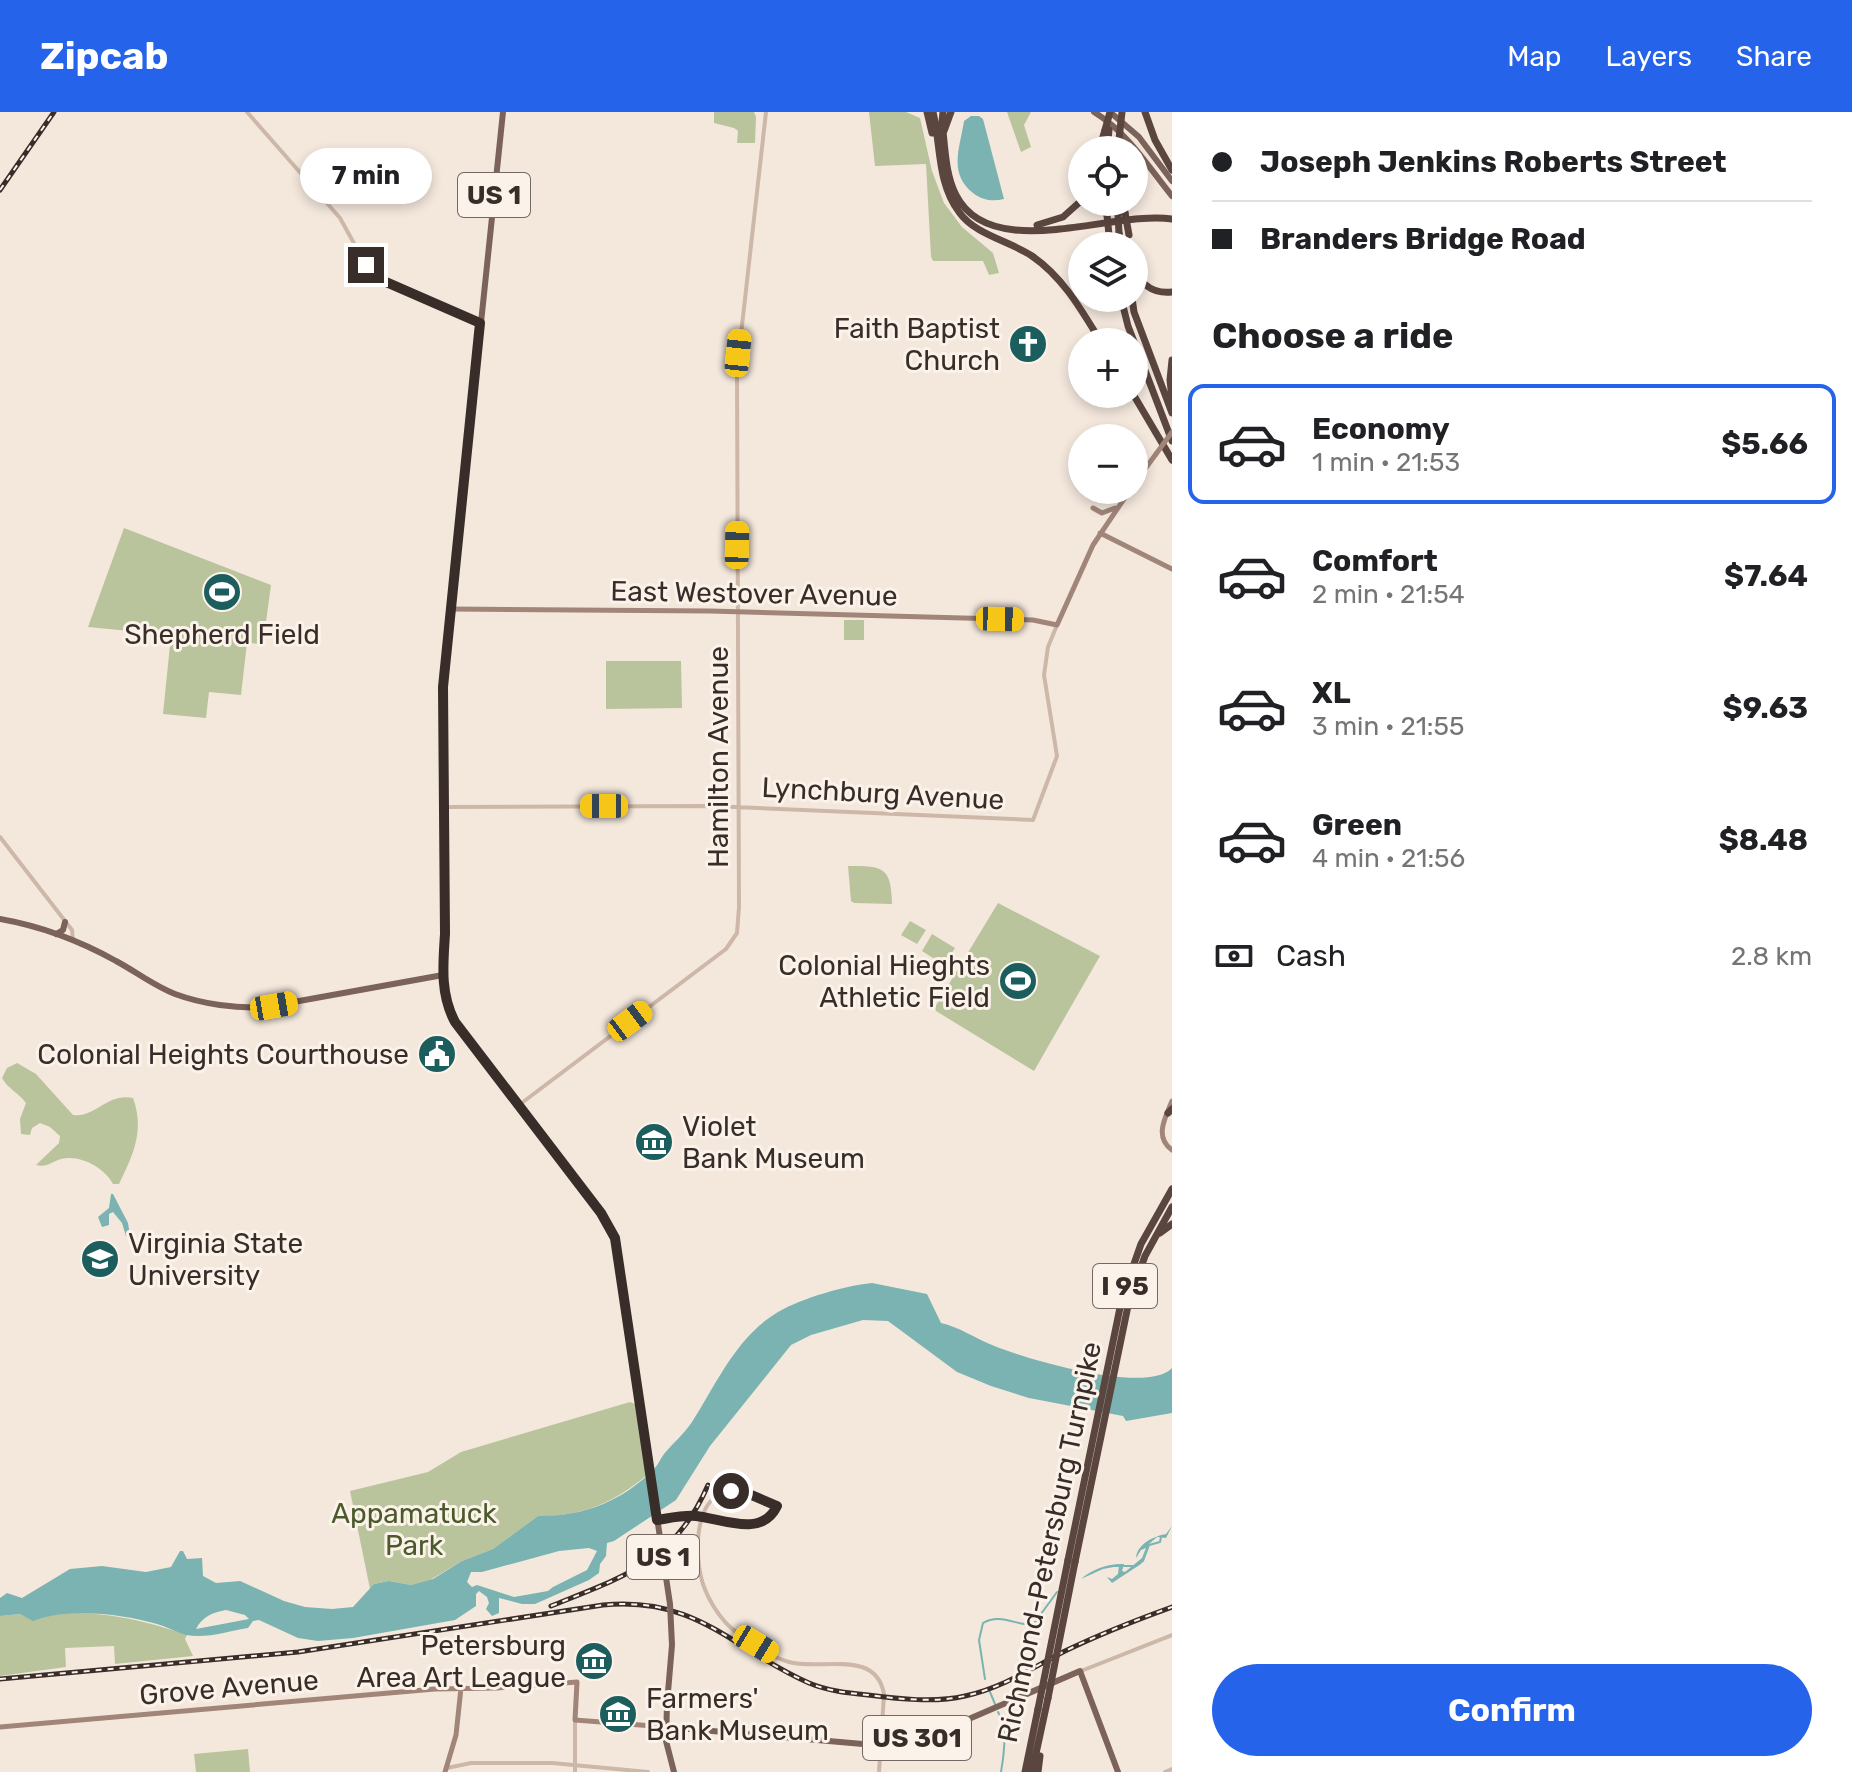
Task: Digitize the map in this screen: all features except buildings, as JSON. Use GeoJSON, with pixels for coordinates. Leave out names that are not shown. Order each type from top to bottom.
{"type":"FeatureCollection","features":[{"type":"Feature","properties":{"kind":"highway"},"geometry":{"type":"LineString","coordinates":[[930,112],[945,184],[960,214],[972,225],[1024,251],[1052,272],[1092,328]]}},
{"type":"Feature","properties":{"kind":"highway"},"geometry":{"type":"LineString","coordinates":[[943,112],[949,175],[955,195],[973,216],[995,227],[1013,231],[1172,220]]}},
{"type":"Feature","properties":{"kind":"highway"},"geometry":{"type":"LineString","coordinates":[[943,133],[951,112]]}},
{"type":"Feature","properties":{"kind":"highway"},"geometry":{"type":"LineString","coordinates":[[1107,136],[1110,112]]}},
{"type":"Feature","properties":{"kind":"highway"},"geometry":{"type":"LineString","coordinates":[[1120,136],[1121,115]]}},
{"type":"Feature","properties":{"kind":"highway"},"geometry":{"type":"LineString","coordinates":[[1146,116],[1172,170]]}},
{"type":"Feature","properties":{"kind":"highway"},"geometry":{"type":"LineString","coordinates":[[1105,136],[1107,130]]}},
{"type":"Feature","properties":{"kind":"highway"},"geometry":{"type":"LineString","coordinates":[[953,203],[980,226],[1007,234],[1172,220]]}},
{"type":"Feature","properties":{"kind":"highway"},"geometry":{"type":"LineString","coordinates":[[995,227],[1018,228],[1053,221],[1068,213]]}},
{"type":"Feature","properties":{"kind":"highway"},"geometry":{"type":"LineString","coordinates":[[1148,287],[1161,293],[1172,292]]}},
{"type":"Feature","properties":{"kind":"highway"},"geometry":{"type":"LineString","coordinates":[[1124,312],[1172,441]]}},
{"type":"Feature","properties":{"kind":"highway"},"geometry":{"type":"LineString","coordinates":[[1134,312],[1172,413]]}},
{"type":"Feature","properties":{"kind":"highway"},"geometry":{"type":"LineString","coordinates":[[1172,360],[1172,399]]}},
{"type":"Feature","properties":{"kind":"highway"},"geometry":{"type":"LineString","coordinates":[[1141,408],[1172,460]]}},
{"type":"Feature","properties":{"kind":"highway","name":"Richmond-Petersburg Turnpike"},"geometry":{"type":"LineString","coordinates":[[1113,1362],[1119,1310],[1130,1271],[1147,1231],[1172,1189]]}},
{"type":"Feature","properties":{"kind":"highway","name":"Richmond-Petersburg Turnpike"},"geometry":{"type":"LineString","coordinates":[[1035,1772],[1041,1710],[1113,1362],[1129,1301],[1155,1237],[1172,1207]]}},
{"type":"Feature","properties":{"kind":"highway"},"geometry":{"type":"LineString","coordinates":[[1155,1237],[1172,1224]]}},
{"type":"Feature","properties":{"kind":"highway","name":"Richmond-Petersburg Turnpike"},"geometry":{"type":"LineString","coordinates":[[1022,1772],[1041,1710],[1048,1698],[1072,1561]]}},
{"type":"Feature","properties":{"kind":"main road","name":"US 1"},"geometry":{"type":"LineString","coordinates":[[503,112],[442,707],[443,975],[448,1005],[455,1022],[601,1213],[615,1238],[672,1627],[666,1727],[668,1754],[674,1772]]}},
{"type":"Feature","properties":{"kind":"main road"},"geometry":{"type":"LineString","coordinates":[[1094,112],[1135,147],[1172,196]]}},
{"type":"Feature","properties":{"kind":"main road"},"geometry":{"type":"LineString","coordinates":[[1110,112],[1139,137],[1172,181]]}},
{"type":"Feature","properties":{"kind":"main road"},"geometry":{"type":"LineString","coordinates":[[1148,465],[1172,432]]}},
{"type":"Feature","properties":{"kind":"main road"},"geometry":{"type":"LineString","coordinates":[[1093,508],[1105,513],[1119,505]]}},
{"type":"Feature","properties":{"kind":"main road"},"geometry":{"type":"LineString","coordinates":[[1057,625],[1100,533],[1119,505]]}},
{"type":"Feature","properties":{"kind":"main road"},"geometry":{"type":"LineString","coordinates":[[1100,533],[1172,569]]}},
{"type":"Feature","properties":{"kind":"main road","name":"East Westover Avenue"},"geometry":{"type":"LineString","coordinates":[[450,609],[737,612],[1033,620],[1057,625]]}},
{"type":"Feature","properties":{"kind":"main road"},"geometry":{"type":"LineString","coordinates":[[1033,620],[1054,617],[1064,609]]}},
{"type":"Feature","properties":{"kind":"main road"},"geometry":{"type":"LineString","coordinates":[[0,919],[73,941],[102,953],[175,994],[205,1002],[246,1007],[274,1006],[443,975]]}},
{"type":"Feature","properties":{"kind":"main road"},"geometry":{"type":"LineString","coordinates":[[55,934],[61,931],[65,922]]}},
{"type":"Feature","properties":{"kind":"main road"},"geometry":{"type":"LineString","coordinates":[[1172,1101],[1162,1135],[1164,1144],[1172,1150]]}},
{"type":"Feature","properties":{"kind":"main road"},"geometry":{"type":"LineString","coordinates":[[1080,1671],[1118,1772]]}},
{"type":"Feature","properties":{"kind":"main road","name":"US 301"},"geometry":{"type":"LineString","coordinates":[[666,1727],[881,1746],[948,1728],[1080,1671]]}},
{"type":"Feature","properties":{"kind":"main road","name":"Grove Avenue"},"geometry":{"type":"LineString","coordinates":[[0,1727],[461,1688],[577,1682],[575,1720]]}},
{"type":"Feature","properties":{"kind":"main road"},"geometry":{"type":"LineString","coordinates":[[446,1770],[456,1735],[461,1688]]}},
{"type":"Feature","properties":{"kind":"main road"},"geometry":{"type":"LineString","coordinates":[[575,1720],[666,1727]]}},
{"type":"Feature","properties":{"kind":"street"},"geometry":{"type":"LineString","coordinates":[[247,112],[340,218],[366,265],[376,276],[480,323]]}},
{"type":"Feature","properties":{"kind":"street","name":"Hamilton Avenue"},"geometry":{"type":"LineString","coordinates":[[519,1105],[731,944],[737,933],[737,361],[766,112]]}},
{"type":"Feature","properties":{"kind":"street","name":"Lynchburg Avenue"},"geometry":{"type":"LineString","coordinates":[[443,807],[738,807],[1033,820],[1057,756],[1044,675],[1048,647],[1057,625]]}},
{"type":"Feature","properties":{"kind":"street"},"geometry":{"type":"LineString","coordinates":[[0,837],[73,933],[73,941]]}},
{"type":"Feature","properties":{"kind":"street"},"geometry":{"type":"LineString","coordinates":[[657,1520],[695,1516],[749,1524],[768,1520],[777,1506],[742,1492],[726,1492],[712,1499],[705,1511],[699,1532],[698,1557],[704,1588],[716,1611],[739,1634],[783,1660],[801,1665],[855,1665],[875,1674],[884,1694],[879,1772]]}},
{"type":"Feature","properties":{"kind":"street"},"geometry":{"type":"LineString","coordinates":[[1080,1671],[1172,1635]]}},
{"type":"Feature","properties":{"kind":"street"},"geometry":{"type":"LineString","coordinates":[[575,1720],[574,1764],[577,1772],[587,1766]]}},
{"type":"Feature","properties":{"kind":"street"},"geometry":{"type":"LineString","coordinates":[[446,1770],[471,1763],[574,1764],[648,1772]]}},
{"type":"Feature","properties":{"kind":"street"},"geometry":{"type":"LineString","coordinates":[[1165,1772],[1172,1769]]}},
{"type":"Feature","properties":{"kind":"green space"},"geometry":{"type":"Polygon","coordinates":[[[714,112],[754,112],[755,143],[737,143],[738,131],[714,123],[714,112]]]}},
{"type":"Feature","properties":{"kind":"green space"},"geometry":{"type":"Polygon","coordinates":[[[869,112],[906,112],[920,118],[932,171],[944,203],[962,227],[993,253],[999,273],[989,275],[983,261],[933,261],[926,164],[875,166],[869,112]]]}},
{"type":"Feature","properties":{"kind":"green space"},"geometry":{"type":"Polygon","coordinates":[[[1007,112],[1031,112],[1024,125],[1031,147],[1021,152],[1007,112]]]}},
{"type":"Feature","properties":{"kind":"green space"},"geometry":{"type":"Polygon","coordinates":[[[124,528],[271,585],[263,644],[247,643],[241,695],[209,692],[206,718],[163,714],[171,635],[88,627],[124,528]]]}},
{"type":"Feature","properties":{"kind":"green space"},"geometry":{"type":"Polygon","coordinates":[[[844,620],[864,620],[864,640],[844,640],[844,620]]]}},
{"type":"Feature","properties":{"kind":"green space"},"geometry":{"type":"Polygon","coordinates":[[[606,661],[681,661],[682,708],[606,709],[606,661]]]}},
{"type":"Feature","properties":{"kind":"green space"},"geometry":{"type":"Polygon","coordinates":[[[848,866],[883,871],[890,882],[892,904],[851,901],[848,866]]]}},
{"type":"Feature","properties":{"kind":"green space","name":"Colonial Hieghts Athletic Field"},"geometry":{"type":"Polygon","coordinates":[[[998,903],[1100,956],[1034,1071],[936,1011],[935,1007],[998,903]]]}},
{"type":"Feature","properties":{"kind":"green space"},"geometry":{"type":"Polygon","coordinates":[[[910,921],[926,930],[917,944],[901,935],[910,921]]]}},
{"type":"Feature","properties":{"kind":"green space"},"geometry":{"type":"Polygon","coordinates":[[[932,934],[955,948],[944,965],[922,951],[932,934]]]}},
{"type":"Feature","properties":{"kind":"green space"},"geometry":{"type":"Polygon","coordinates":[[[17,1063],[36,1074],[73,1115],[88,1113],[115,1099],[133,1098],[138,1132],[133,1153],[119,1184],[113,1184],[104,1173],[84,1160],[68,1158],[36,1165],[59,1143],[60,1136],[40,1123],[32,1128],[30,1135],[21,1134],[20,1119],[26,1103],[2,1078],[7,1068],[17,1063]]]}},
{"type":"Feature","properties":{"kind":"green space","name":"Appamatuck Park"},"geometry":{"type":"Polygon","coordinates":[[[630,1402],[635,1404],[647,1475],[635,1485],[609,1501],[582,1511],[538,1516],[493,1549],[462,1561],[430,1580],[411,1585],[389,1581],[374,1584],[370,1589],[350,1491],[428,1472],[461,1452],[630,1402]]]}},
{"type":"Feature","properties":{"kind":"green space"},"geometry":{"type":"Polygon","coordinates":[[[89,1613],[152,1624],[187,1635],[185,1639],[193,1656],[115,1664],[114,1646],[65,1648],[66,1667],[0,1676],[0,1616],[20,1614],[33,1620],[50,1615],[89,1613]]]}},
{"type":"Feature","properties":{"kind":"green space"},"geometry":{"type":"Polygon","coordinates":[[[248,1749],[250,1772],[196,1772],[194,1754],[248,1749]]]}},
{"type":"Feature","properties":{"kind":"water"},"geometry":{"type":"Polygon","coordinates":[[[971,116],[983,119],[1004,199],[980,197],[960,177],[958,150],[964,121],[971,116]]]}},
{"type":"Feature","properties":{"kind":"water"},"geometry":{"type":"Polygon","coordinates":[[[111,1194],[128,1223],[130,1236],[126,1236],[122,1223],[113,1212],[109,1214],[109,1225],[102,1227],[98,1217],[109,1208],[111,1194]]]}},
{"type":"Feature","properties":{"kind":"water"},"geometry":{"type":"Polygon","coordinates":[[[872,1283],[927,1294],[941,1323],[1008,1351],[1057,1366],[1138,1378],[1158,1375],[1172,1368],[1172,1413],[1126,1421],[1123,1416],[1029,1398],[957,1372],[888,1321],[863,1320],[811,1335],[791,1345],[710,1446],[676,1500],[607,1543],[599,1573],[535,1604],[499,1598],[499,1613],[492,1616],[486,1609],[489,1603],[487,1597],[479,1591],[476,1606],[455,1620],[318,1641],[298,1638],[259,1620],[253,1621],[248,1628],[194,1636],[144,1620],[112,1615],[61,1614],[33,1621],[20,1614],[0,1616],[0,1598],[7,1593],[22,1598],[70,1569],[102,1566],[146,1572],[171,1567],[180,1551],[187,1559],[202,1558],[203,1576],[216,1583],[240,1581],[305,1607],[353,1607],[374,1584],[389,1581],[411,1585],[433,1579],[462,1561],[493,1549],[538,1516],[586,1510],[629,1490],[654,1469],[689,1426],[729,1362],[763,1322],[799,1302],[872,1283]],[[589,1548],[559,1551],[482,1572],[471,1572],[467,1582],[472,1587],[477,1585],[514,1597],[548,1591],[587,1570],[597,1551],[589,1548]],[[226,1610],[208,1616],[196,1629],[249,1619],[226,1610]]]}},
{"type":"Feature","properties":{"kind":"water"},"geometry":{"type":"Polygon","coordinates":[[[1157,1537],[1149,1544],[1141,1564],[1112,1583],[1107,1577],[1112,1579],[1118,1574],[1119,1566],[1081,1579],[1096,1570],[1113,1565],[1124,1564],[1122,1571],[1125,1572],[1142,1558],[1146,1548],[1136,1558],[1143,1545],[1157,1537]]]}},
{"type":"Feature","properties":{"kind":"waterway"},"geometry":{"type":"LineString","coordinates":[[1140,1563],[1149,1545],[1160,1542],[1161,1537]]}},
{"type":"Feature","properties":{"kind":"waterway"},"geometry":{"type":"LineString","coordinates":[[1113,1566],[1134,1566]]}},
{"type":"Feature","properties":{"kind":"waterway"},"geometry":{"type":"LineString","coordinates":[[985,1679],[979,1640],[983,1623],[1002,1619],[1033,1625],[1057,1592]]}},
{"type":"Feature","properties":{"kind":"waterway"},"geometry":{"type":"LineString","coordinates":[[990,1692],[995,1704]]}},
{"type":"Feature","properties":{"kind":"waterway"},"geometry":{"type":"LineString","coordinates":[[998,1712],[1004,1733],[1001,1772]]}},
{"type":"Feature","properties":{"kind":"railway"},"geometry":{"type":"LineString","coordinates":[[0,190],[54,112]]}},
{"type":"Feature","properties":{"kind":"railway"},"geometry":{"type":"LineString","coordinates":[[551,1606],[644,1564],[680,1532],[708,1485]]}},
{"type":"Feature","properties":{"kind":"railway"},"geometry":{"type":"LineString","coordinates":[[0,1679],[298,1652],[603,1605],[636,1604],[689,1617],[816,1686],[892,1698],[942,1699],[992,1688],[1091,1639],[1172,1607]]}},
{"type":"Feature","properties":{"kind":"place","name":"Faith Baptist Church"},"geometry":{"type":"Point","coordinates":[1028,344]}},
{"type":"Feature","properties":{"kind":"place","name":"Shepherd Field"},"geometry":{"type":"Point","coordinates":[222,592]}},
{"type":"Feature","properties":{"kind":"place","name":"Colonial Hieghts Athletic Field"},"geometry":{"type":"Point","coordinates":[1018,981]}},
{"type":"Feature","properties":{"kind":"place","name":"Colonial Heights Courthouse"},"geometry":{"type":"Point","coordinates":[437,1054]}},
{"type":"Feature","properties":{"kind":"place","name":"Violet Bank Museum"},"geometry":{"type":"Point","coordinates":[654,1142]}},
{"type":"Feature","properties":{"kind":"place","name":"Virginia State University"},"geometry":{"type":"Point","coordinates":[100,1259]}},
{"type":"Feature","properties":{"kind":"place","name":"Petersburg Area Art League"},"geometry":{"type":"Point","coordinates":[594,1661]}},
{"type":"Feature","properties":{"kind":"place","name":"Farmers' Bank Museum"},"geometry":{"type":"Point","coordinates":[618,1714]}},
{"type":"Feature","properties":{"kind":"route"},"geometry":{"type":"LineString","coordinates":[[366,265],[386,282],[480,323],[443,687],[443,975],[450,1011],[455,1022],[601,1213],[615,1238],[657,1520],[695,1516],[756,1524],[768,1520],[777,1506],[749,1494],[731,1491]]}}]}
